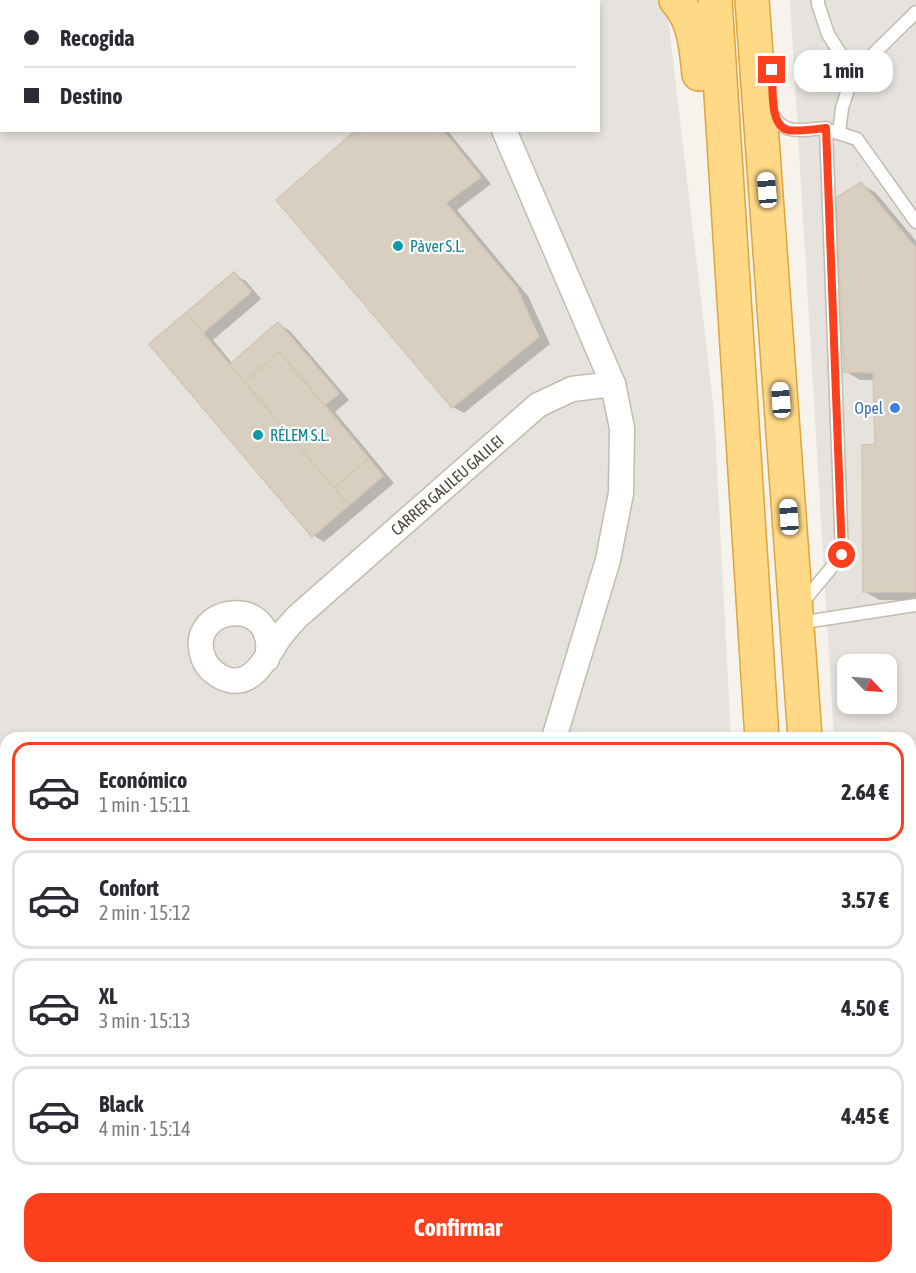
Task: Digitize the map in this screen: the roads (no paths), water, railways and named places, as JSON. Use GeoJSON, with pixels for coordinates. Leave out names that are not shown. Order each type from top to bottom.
{"type":"FeatureCollection","features":[{"type":"Feature","properties":{"kind":"highway"},"geometry":{"type":"LineString","coordinates":[[676,0],[685,10],[695,38],[707,177],[727,313],[737,345]]}},
{"type":"Feature","properties":{"kind":"highway"},"geometry":{"type":"LineString","coordinates":[[715,0],[762,732]]}},
{"type":"Feature","properties":{"kind":"highway"},"geometry":{"type":"LineString","coordinates":[[752,0],[804,732]]}},
{"type":"Feature","properties":{"kind":"highway"},"geometry":{"type":"LineString","coordinates":[[767,190],[774,117],[769,0]]}},
{"type":"Feature","properties":{"kind":"street"},"geometry":{"type":"LineString","coordinates":[[505,132],[613,384],[622,428],[621,493],[608,560],[556,732]]}},
{"type":"Feature","properties":{"kind":"street","name":"CARRER GALILEU GALILEI"},"geometry":{"type":"LineString","coordinates":[[267,659],[281,636],[297,617],[538,405],[572,389],[613,384]]}},
{"type":"Feature","properties":{"kind":"street"},"geometry":{"type":"LineString","coordinates":[[252,616],[261,624],[267,635],[269,646],[267,659],[259,670],[249,677],[238,680],[226,679],[214,673],[201,650],[204,633],[212,620],[225,614],[239,612],[273,620],[297,617]]}},
{"type":"Feature","properties":{"kind":"lane"},"geometry":{"type":"LineString","coordinates":[[818,0],[828,34],[853,74]]}},
{"type":"Feature","properties":{"kind":"lane"},"geometry":{"type":"LineString","coordinates":[[839,133],[842,108],[853,74],[916,12]]}},
{"type":"Feature","properties":{"kind":"lane"},"geometry":{"type":"LineString","coordinates":[[774,117],[784,129],[826,128],[857,139],[916,222]]}},
{"type":"Feature","properties":{"kind":"lane"},"geometry":{"type":"LineString","coordinates":[[796,617],[842,555],[826,128]]}},
{"type":"Feature","properties":{"kind":"lane"},"geometry":{"type":"LineString","coordinates":[[796,617],[916,605]]}},
{"type":"Feature","properties":{"kind":"place","name":"Pàver S.L."},"geometry":{"type":"Point","coordinates":[398,246]}},
{"type":"Feature","properties":{"kind":"place","name":"Opel"},"geometry":{"type":"Point","coordinates":[895,408]}},
{"type":"Feature","properties":{"kind":"place","name":"RÉLEM S.L."},"geometry":{"type":"Point","coordinates":[258,435]}}]}
